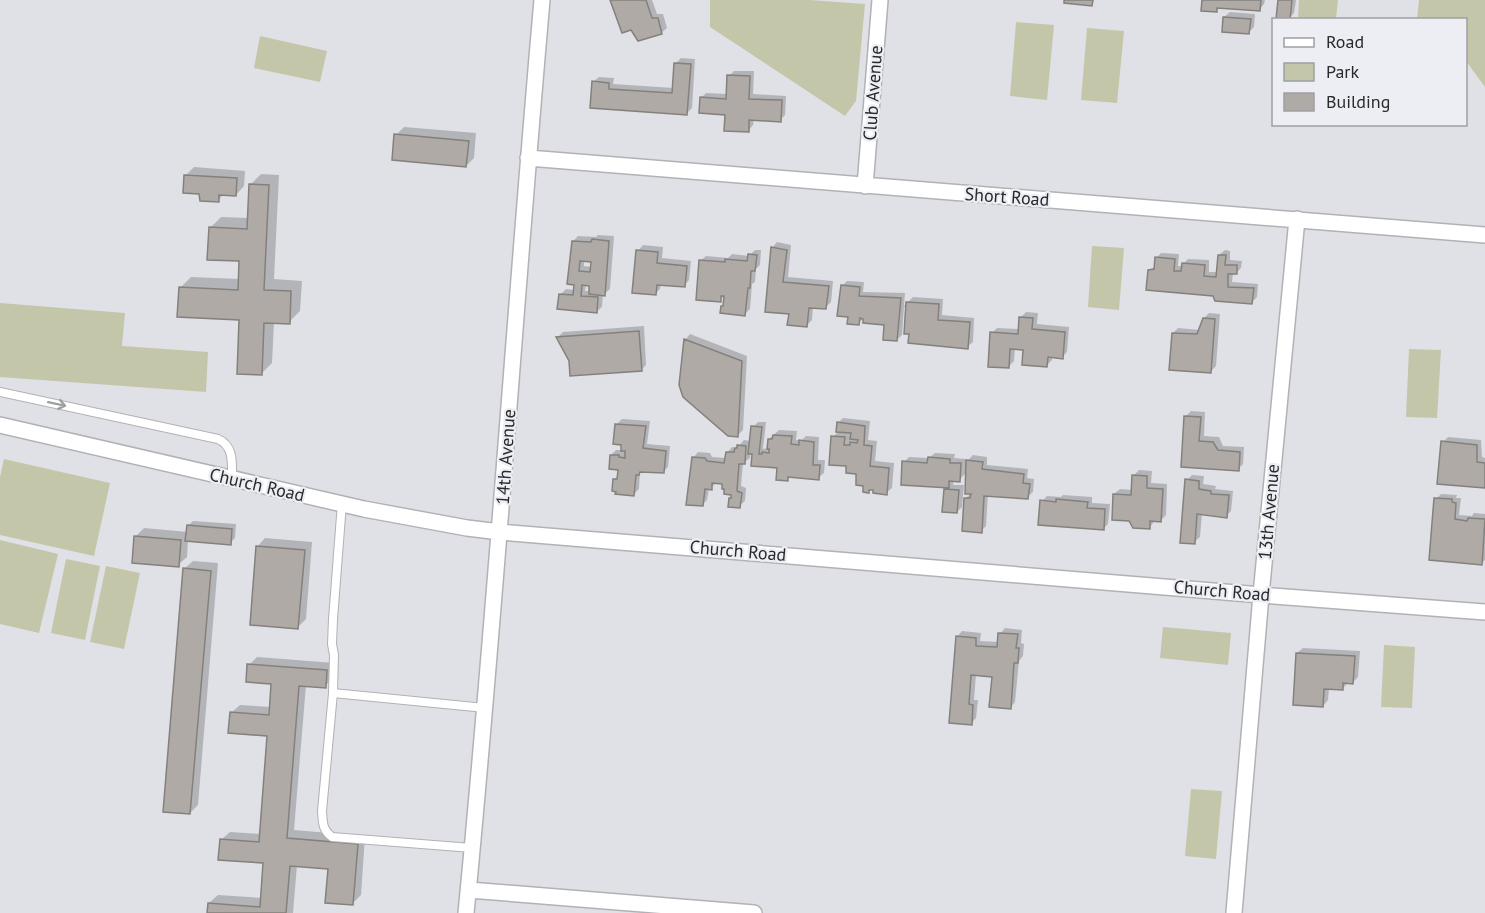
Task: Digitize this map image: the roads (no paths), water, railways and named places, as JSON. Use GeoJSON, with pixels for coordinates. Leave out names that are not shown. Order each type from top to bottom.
{"type":"FeatureCollection","features":[{"type":"Feature","properties":{"kind":"street","name":"14th Avenue"},"geometry":{"type":"LineString","coordinates":[[466,913],[500,532],[542,0]]}},
{"type":"Feature","properties":{"kind":"street","name":"Club Avenue"},"geometry":{"type":"LineString","coordinates":[[865,186],[880,0]]}},
{"type":"Feature","properties":{"kind":"street","name":"Short Road"},"geometry":{"type":"LineString","coordinates":[[528,158],[1485,235]]}},
{"type":"Feature","properties":{"kind":"street","name":"13th Avenue"},"geometry":{"type":"LineString","coordinates":[[1234,913],[1261,595],[1297,219]]}},
{"type":"Feature","properties":{"kind":"street","name":"Church Road"},"geometry":{"type":"LineString","coordinates":[[0,425],[375,511],[467,528],[1485,612]]}},
{"type":"Feature","properties":{"kind":"street"},"geometry":{"type":"LineString","coordinates":[[469,890],[754,913]]}},
{"type":"Feature","properties":{"kind":"lane"},"geometry":{"type":"LineString","coordinates":[[0,392],[218,439],[230,450],[231,479]]}},
{"type":"Feature","properties":{"kind":"lane"},"geometry":{"type":"LineString","coordinates":[[342,503],[333,619],[333,693],[322,811],[323,825],[332,837],[472,848]]}},
{"type":"Feature","properties":{"kind":"lane"},"geometry":{"type":"LineString","coordinates":[[333,693],[485,708]]}}]}
